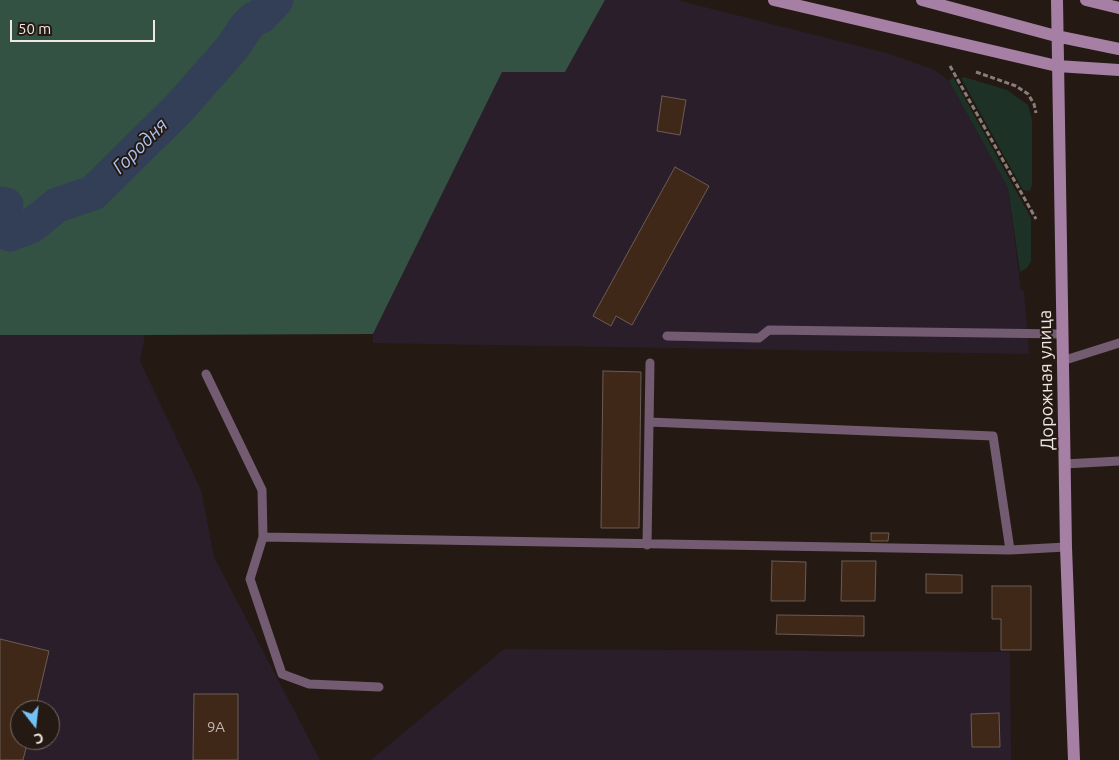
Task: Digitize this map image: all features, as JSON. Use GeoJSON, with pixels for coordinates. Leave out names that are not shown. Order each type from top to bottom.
{"type":"FeatureCollection","features":[{"type":"Feature","properties":{"kind":"main road"},"geometry":{"type":"LineString","coordinates":[[774,0],[1057,66],[1119,70]]}},
{"type":"Feature","properties":{"kind":"main road"},"geometry":{"type":"LineString","coordinates":[[922,0],[1056,36],[1119,49]]}},
{"type":"Feature","properties":{"kind":"main road","name":"Дорожная улица"},"geometry":{"type":"LineString","coordinates":[[1057,0],[1056,36],[1066,547],[1074,760]]}},
{"type":"Feature","properties":{"kind":"main road"},"geometry":{"type":"LineString","coordinates":[[1086,0],[1119,8]]}},
{"type":"Feature","properties":{"kind":"lane"},"geometry":{"type":"LineString","coordinates":[[667,336],[759,338],[769,330],[1062,334]]}},
{"type":"Feature","properties":{"kind":"lane"},"geometry":{"type":"LineString","coordinates":[[1062,361],[1119,343]]}},
{"type":"Feature","properties":{"kind":"lane"},"geometry":{"type":"LineString","coordinates":[[647,545],[650,363]]}},
{"type":"Feature","properties":{"kind":"lane"},"geometry":{"type":"LineString","coordinates":[[206,374],[262,490],[263,537],[250,579],[282,674],[309,684],[379,687]]}},
{"type":"Feature","properties":{"kind":"lane"},"geometry":{"type":"LineString","coordinates":[[649,422],[993,436],[1010,550]]}},
{"type":"Feature","properties":{"kind":"lane"},"geometry":{"type":"LineString","coordinates":[[1065,464],[1119,461]]}},
{"type":"Feature","properties":{"kind":"lane"},"geometry":{"type":"LineString","coordinates":[[263,537],[1010,550],[1066,547]]}},
{"type":"Feature","properties":{"kind":"path"},"geometry":{"type":"LineString","coordinates":[[950,66],[1036,219]]}},
{"type":"Feature","properties":{"kind":"path"},"geometry":{"type":"LineString","coordinates":[[976,72],[1016,86],[1028,94],[1034,104],[1036,113]]}},
{"type":"Feature","properties":{"kind":"shaded area"},"geometry":{"type":"Polygon","coordinates":[[[605,0],[677,0],[890,54],[935,70],[949,81],[1008,188],[1021,291],[1024,291],[1029,354],[373,343],[373,334],[502,72],[565,72],[605,0]]]}},
{"type":"Feature","properties":{"kind":"shaded area"},"geometry":{"type":"Polygon","coordinates":[[[0,335],[145,335],[140,361],[201,490],[214,557],[320,760],[0,760],[0,335]]]}},
{"type":"Feature","properties":{"kind":"shaded area"},"geometry":{"type":"Polygon","coordinates":[[[504,649],[1010,652],[1011,760],[371,760],[504,649]]]}},
{"type":"Feature","properties":{"kind":"green space"},"geometry":{"type":"Polygon","coordinates":[[[0,0],[605,0],[565,72],[502,72],[373,334],[0,335],[0,0]]]}},
{"type":"Feature","properties":{"kind":"green space"},"geometry":{"type":"Polygon","coordinates":[[[953,77],[1031,218],[1031,261],[1027,268],[1020,272],[1008,188],[949,81],[953,77]]]}},
{"type":"Feature","properties":{"kind":"green space"},"geometry":{"type":"Polygon","coordinates":[[[964,77],[1007,90],[1028,105],[1032,120],[1032,185],[1030,191],[1023,190],[961,78],[964,77]]]}},
{"type":"Feature","properties":{"kind":"building"},"geometry":{"type":"Polygon","coordinates":[[[662,96],[686,100],[680,135],[657,131],[662,96]]]}},
{"type":"Feature","properties":{"kind":"building"},"geometry":{"type":"Polygon","coordinates":[[[675,167],[709,186],[632,325],[616,316],[611,326],[593,316],[675,167]]]}},
{"type":"Feature","properties":{"kind":"building"},"geometry":{"type":"Polygon","coordinates":[[[603,371],[641,372],[639,528],[601,528],[603,371]]]}},
{"type":"Feature","properties":{"kind":"building"},"geometry":{"type":"Polygon","coordinates":[[[871,533],[889,533],[888,541],[871,541],[871,533]]]}},
{"type":"Feature","properties":{"kind":"building"},"geometry":{"type":"Polygon","coordinates":[[[772,561],[806,562],[805,601],[771,601],[772,561]]]}},
{"type":"Feature","properties":{"kind":"building"},"geometry":{"type":"Polygon","coordinates":[[[842,561],[876,561],[875,601],[841,601],[842,561]]]}},
{"type":"Feature","properties":{"kind":"building"},"geometry":{"type":"Polygon","coordinates":[[[926,574],[962,575],[962,593],[926,593],[926,574]]]}},
{"type":"Feature","properties":{"kind":"building"},"geometry":{"type":"Polygon","coordinates":[[[992,586],[1031,586],[1031,650],[1001,650],[1001,619],[992,619],[992,586]]]}},
{"type":"Feature","properties":{"kind":"building"},"geometry":{"type":"Polygon","coordinates":[[[777,615],[864,616],[864,636],[776,634],[777,615]]]}},
{"type":"Feature","properties":{"kind":"building"},"geometry":{"type":"Polygon","coordinates":[[[0,639],[49,651],[37,700],[10,700],[10,750],[26,750],[23,760],[0,760],[0,639]]]}},
{"type":"Feature","properties":{"kind":"building"},"geometry":{"type":"Polygon","coordinates":[[[194,694],[238,694],[238,760],[193,760],[194,694]]]}},
{"type":"Feature","properties":{"kind":"building"},"geometry":{"type":"Polygon","coordinates":[[[999,713],[1000,747],[972,747],[971,714],[999,713]]]}},
{"type":"Feature","properties":{"kind":"waterway","name":"Городня"},"geometry":{"type":"LineString","coordinates":[[0,204],[6,205],[3,230],[10,234],[31,226],[57,205],[93,193],[180,107],[232,48],[246,27],[254,19],[261,16],[276,0]]}}]}
